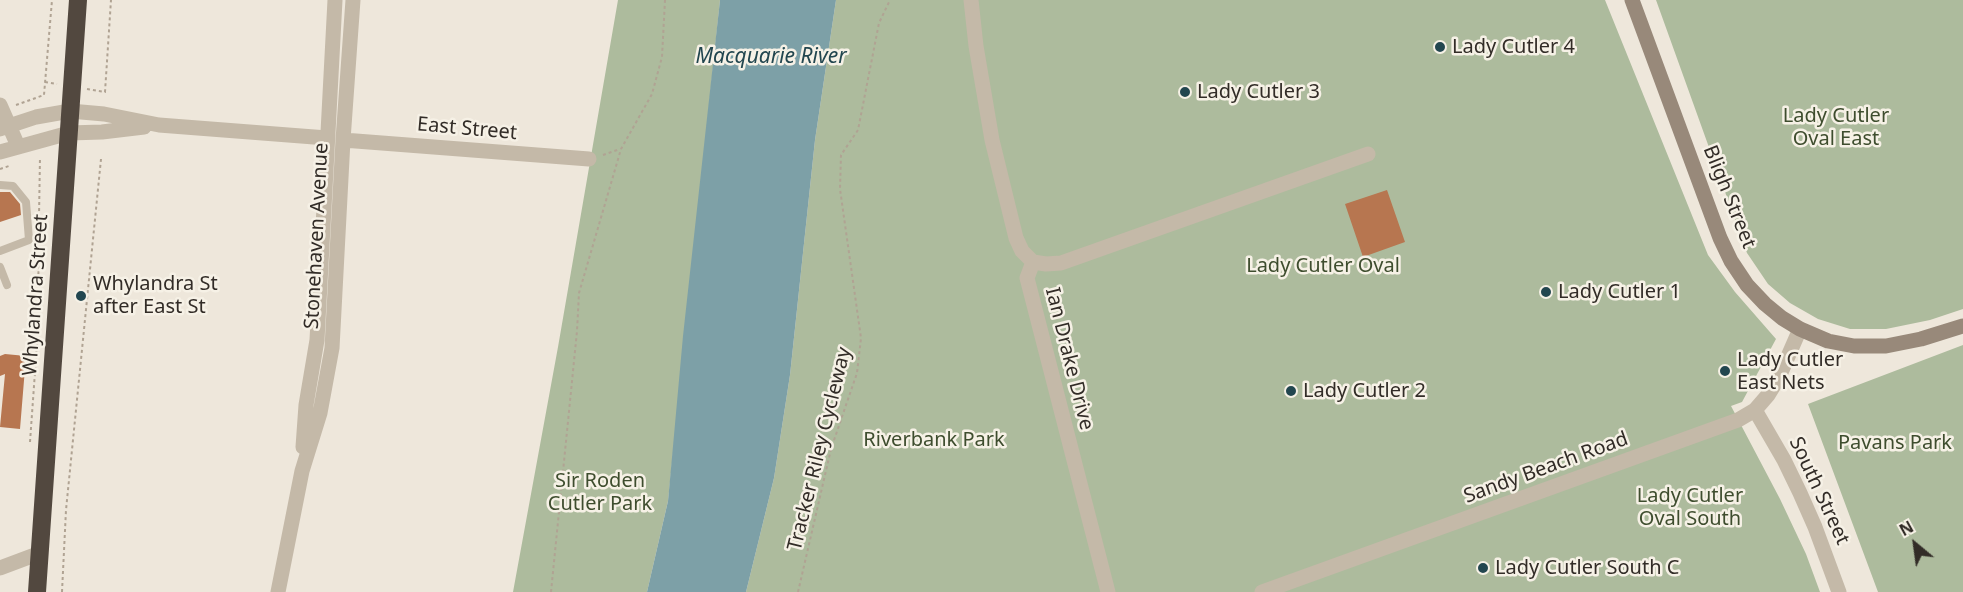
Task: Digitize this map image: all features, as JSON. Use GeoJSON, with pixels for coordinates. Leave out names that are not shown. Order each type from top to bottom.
{"type":"FeatureCollection","features":[{"type":"Feature","properties":{"kind":"highway","name":"Whylandra Street"},"geometry":{"type":"LineString","coordinates":[[38,592],[78,0]]}},
{"type":"Feature","properties":{"kind":"street","name":"Stonehaven Avenue"},"geometry":{"type":"LineString","coordinates":[[302,471],[306,405],[317,340],[335,0]]}},
{"type":"Feature","properties":{"kind":"street","name":"Stonehaven Avenue"},"geometry":{"type":"LineString","coordinates":[[278,592],[302,471],[320,413],[332,348],[353,0]]}},
{"type":"Feature","properties":{"kind":"street"},"geometry":{"type":"LineString","coordinates":[[971,0],[976,46],[992,140],[1008,211],[1022,251],[1033,262],[1061,263],[1368,154]]}},
{"type":"Feature","properties":{"kind":"street","name":"Bligh Street"},"geometry":{"type":"LineString","coordinates":[[1632,0],[1709,212],[1731,261],[1747,285],[1765,304],[1800,329],[1828,341],[1854,346],[1886,346],[1921,339],[1963,326]]}},
{"type":"Feature","properties":{"kind":"street"},"geometry":{"type":"LineString","coordinates":[[8,105],[5,127],[18,146]]}},
{"type":"Feature","properties":{"kind":"street"},"geometry":{"type":"LineString","coordinates":[[5,127],[42,116],[70,111],[104,114],[159,125],[327,138]]}},
{"type":"Feature","properties":{"kind":"street"},"geometry":{"type":"LineString","coordinates":[[0,152],[69,133],[102,132],[159,125]]}},
{"type":"Feature","properties":{"kind":"street","name":"East Street"},"geometry":{"type":"LineString","coordinates":[[343,140],[589,159]]}},
{"type":"Feature","properties":{"kind":"street","name":"Ian Drake Drive"},"geometry":{"type":"LineString","coordinates":[[1033,262],[1027,278],[1108,592]]}},
{"type":"Feature","properties":{"kind":"street","name":"Sandy Beach Road"},"geometry":{"type":"LineString","coordinates":[[1262,592],[1719,428],[1755,410],[1768,395],[1779,377],[1800,329]]}},
{"type":"Feature","properties":{"kind":"street","name":"South Street"},"geometry":{"type":"LineString","coordinates":[[1755,410],[1800,493],[1839,592]]}},
{"type":"Feature","properties":{"kind":"street"},"geometry":{"type":"LineString","coordinates":[[0,568],[40,553]]}},
{"type":"Feature","properties":{"kind":"lane"},"geometry":{"type":"LineString","coordinates":[[0,185],[13,186],[26,202],[29,240],[0,251]]}},
{"type":"Feature","properties":{"kind":"lane"},"geometry":{"type":"LineString","coordinates":[[0,267],[7,285]]}},
{"type":"Feature","properties":{"kind":"path"},"geometry":{"type":"LineString","coordinates":[[8,105],[44,95],[52,0]]}},
{"type":"Feature","properties":{"kind":"path"},"geometry":{"type":"LineString","coordinates":[[45,82],[105,92],[111,0]]}},
{"type":"Feature","properties":{"kind":"path"},"geometry":{"type":"LineString","coordinates":[[551,592],[579,293],[621,149],[652,94],[662,57],[665,0]]}},
{"type":"Feature","properties":{"kind":"path","name":"Tracker Riley Cycleway"},"geometry":{"type":"LineString","coordinates":[[798,592],[831,449],[857,373],[861,338],[840,189],[842,155],[858,130],[879,23],[890,0]]}},
{"type":"Feature","properties":{"kind":"path"},"geometry":{"type":"LineString","coordinates":[[589,159],[621,149]]}},
{"type":"Feature","properties":{"kind":"path"},"geometry":{"type":"LineString","coordinates":[[39,222],[40,154]]}},
{"type":"Feature","properties":{"kind":"path"},"geometry":{"type":"LineString","coordinates":[[62,592],[66,510],[101,159]]}},
{"type":"Feature","properties":{"kind":"path"},"geometry":{"type":"LineString","coordinates":[[0,169],[10,165]]}},
{"type":"Feature","properties":{"kind":"path"},"geometry":{"type":"LineString","coordinates":[[29,450],[37,344],[39,244]]}},
{"type":"Feature","properties":{"kind":"green space","name":"Sir Roden Cutler Park"},"geometry":{"type":"Polygon","coordinates":[[[618,0],[720,0],[668,501],[647,592],[513,592],[558,347],[618,0]]]}},
{"type":"Feature","properties":{"kind":"green space","name":"Lady Cutler Oval"},"geometry":{"type":"Polygon","coordinates":[[[836,0],[1605,0],[1708,255],[1735,292],[1776,339],[1742,402],[1731,406],[1780,499],[1806,554],[1820,592],[746,592],[774,478],[790,375],[815,140],[836,0]]]}},
{"type":"Feature","properties":{"kind":"green space","name":"Lady Cutler Oval East"},"geometry":{"type":"Polygon","coordinates":[[[1656,0],[1963,0],[1963,309],[1930,320],[1886,329],[1850,329],[1818,319],[1790,303],[1768,284],[1747,253],[1656,0]]]}},
{"type":"Feature","properties":{"kind":"green space","name":"Pavans Park"},"geometry":{"type":"Polygon","coordinates":[[[1963,345],[1963,592],[1878,592],[1808,404],[1963,345]]]}},
{"type":"Feature","properties":{"kind":"water","name":"Macquarie River"},"geometry":{"type":"Polygon","coordinates":[[[720,0],[836,0],[815,140],[790,375],[774,478],[746,592],[647,592],[668,501],[683,336],[720,0]]]}},
{"type":"Feature","properties":{"kind":"building"},"geometry":{"type":"Polygon","coordinates":[[[1387,190],[1405,242],[1363,257],[1345,204],[1387,190]]]}},
{"type":"Feature","properties":{"kind":"building"},"geometry":{"type":"Polygon","coordinates":[[[0,192],[10,192],[20,204],[21,215],[0,222],[0,192]]]}},
{"type":"Feature","properties":{"kind":"building"},"geometry":{"type":"Polygon","coordinates":[[[5,354],[26,356],[20,429],[0,427],[5,374],[0,376],[0,356],[5,354]]]}},
{"type":"Feature","properties":{"kind":"place","name":"Lady Cutler 4"},"geometry":{"type":"Point","coordinates":[1440,47]}},
{"type":"Feature","properties":{"kind":"place","name":"Lady Cutler 3"},"geometry":{"type":"Point","coordinates":[1185,92]}},
{"type":"Feature","properties":{"kind":"place","name":"Lady Cutler 1"},"geometry":{"type":"Point","coordinates":[1546,292]}},
{"type":"Feature","properties":{"kind":"place","name":"Whylandra St after East St"},"geometry":{"type":"Point","coordinates":[81,296]}},
{"type":"Feature","properties":{"kind":"place","name":"Lady Cutler East Nets"},"geometry":{"type":"Point","coordinates":[1725,371]}},
{"type":"Feature","properties":{"kind":"place","name":"Lady Cutler 2"},"geometry":{"type":"Point","coordinates":[1291,391]}},
{"type":"Feature","properties":{"kind":"place","name":"Lady Cutler South C"},"geometry":{"type":"Point","coordinates":[1483,568]}},
{"type":"Feature","properties":{"kind":"park label","name":"Riverbank Park"},"geometry":{"type":"Point","coordinates":[934,440]}},
{"type":"Feature","properties":{"kind":"park label","name":"Lady Cutler Oval South"},"geometry":{"type":"Point","coordinates":[1690,508]}}]}
